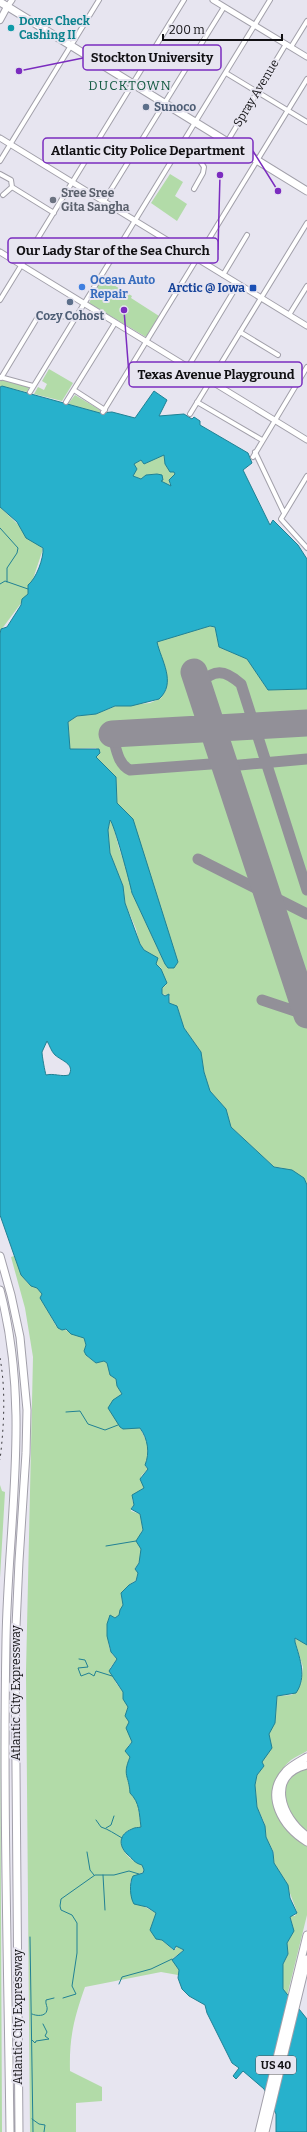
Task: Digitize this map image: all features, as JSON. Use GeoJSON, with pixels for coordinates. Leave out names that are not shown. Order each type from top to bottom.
{"type":"FeatureCollection","features":[{"type":"Feature","properties":{"kind":"highway"},"geometry":{"type":"LineString","coordinates":[[0,2],[307,191]]}},
{"type":"Feature","properties":{"kind":"highway","name":"Atlantic City Expressway"},"geometry":{"type":"LineString","coordinates":[[0,1256],[19,1330],[27,1410],[26,1460],[17,1590],[15,1656],[19,2132]]}},
{"type":"Feature","properties":{"kind":"highway","name":"Atlantic City Expressway"},"geometry":{"type":"LineString","coordinates":[[0,1290],[12,1352],[18,1424],[6,1648],[10,2132]]}},
{"type":"Feature","properties":{"kind":"highway"},"geometry":{"type":"LineString","coordinates":[[307,1757],[285,1773],[279,1784],[276,1796],[277,1806],[283,1820],[293,1832],[307,1842]]}},
{"type":"Feature","properties":{"kind":"highway"},"geometry":{"type":"LineString","coordinates":[[307,1765],[299,1768],[289,1775],[283,1786],[281,1795],[282,1804],[288,1818],[307,1836]]}},
{"type":"Feature","properties":{"kind":"highway","name":"US 40"},"geometry":{"type":"LineString","coordinates":[[266,2132],[270,2102],[288,2028],[307,1935]]}},
{"type":"Feature","properties":{"kind":"highway","name":"US 40"},"geometry":{"type":"LineString","coordinates":[[288,2028],[297,2001],[307,1959]]}},
{"type":"Feature","properties":{"kind":"highway"},"geometry":{"type":"LineString","coordinates":[[297,2001],[307,1976]]}},
{"type":"Feature","properties":{"kind":"highway","name":"US 40"},"geometry":{"type":"LineString","coordinates":[[259,2132],[270,2102]]}},
{"type":"Feature","properties":{"kind":"main road"},"geometry":{"type":"LineString","coordinates":[[0,20],[7,7]]}},
{"type":"Feature","properties":{"kind":"street"},"geometry":{"type":"LineString","coordinates":[[7,7],[12,0]]}},
{"type":"Feature","properties":{"kind":"street"},"geometry":{"type":"LineString","coordinates":[[0,161],[99,0]]}},
{"type":"Feature","properties":{"kind":"street"},"geometry":{"type":"LineString","coordinates":[[0,300],[184,0]]}},
{"type":"Feature","properties":{"kind":"street"},"geometry":{"type":"LineString","coordinates":[[213,0],[223,4],[307,57]]}},
{"type":"Feature","properties":{"kind":"street"},"geometry":{"type":"LineString","coordinates":[[30,392],[270,0]]}},
{"type":"Feature","properties":{"kind":"street"},"geometry":{"type":"LineString","coordinates":[[104,201],[223,4]]}},
{"type":"Feature","properties":{"kind":"street"},"geometry":{"type":"LineString","coordinates":[[291,47],[307,21]]}},
{"type":"Feature","properties":{"kind":"street","name":"Spray Avenue"},"geometry":{"type":"LineString","coordinates":[[227,142],[286,44]]}},
{"type":"Feature","properties":{"kind":"street"},"geometry":{"type":"LineString","coordinates":[[226,73],[307,122]]}},
{"type":"Feature","properties":{"kind":"street"},"geometry":{"type":"LineString","coordinates":[[74,390],[104,411],[307,79]]}},
{"type":"Feature","properties":{"kind":"street"},"geometry":{"type":"LineString","coordinates":[[0,138],[307,326]]}},
{"type":"Feature","properties":{"kind":"street"},"geometry":{"type":"LineString","coordinates":[[180,146],[198,158],[204,168],[203,174],[194,189]]}},
{"type":"Feature","properties":{"kind":"street"},"geometry":{"type":"LineString","coordinates":[[0,174],[11,180],[12,187]]}},
{"type":"Feature","properties":{"kind":"street"},"geometry":{"type":"LineString","coordinates":[[12,187],[54,213]]}},
{"type":"Feature","properties":{"kind":"street"},"geometry":{"type":"LineString","coordinates":[[3,196],[12,187]]}},
{"type":"Feature","properties":{"kind":"street"},"geometry":{"type":"LineString","coordinates":[[190,414],[307,222]]}},
{"type":"Feature","properties":{"kind":"street"},"geometry":{"type":"LineString","coordinates":[[223,275],[247,235]]}},
{"type":"Feature","properties":{"kind":"street"},"geometry":{"type":"LineString","coordinates":[[0,252],[307,440]]}},
{"type":"Feature","properties":{"kind":"street"},"geometry":{"type":"LineString","coordinates":[[188,367],[238,284]]}},
{"type":"Feature","properties":{"kind":"street"},"geometry":{"type":"LineString","coordinates":[[289,315],[307,286]]}},
{"type":"Feature","properties":{"kind":"street"},"geometry":{"type":"LineString","coordinates":[[33,386],[0,377],[39,315],[75,317]]}},
{"type":"Feature","properties":{"kind":"street"},"geometry":{"type":"LineString","coordinates":[[66,402],[115,323]]}},
{"type":"Feature","properties":{"kind":"street"},"geometry":{"type":"LineString","coordinates":[[240,332],[278,355]]}},
{"type":"Feature","properties":{"kind":"street"},"geometry":{"type":"LineString","coordinates":[[284,513],[254,454],[307,367]]}},
{"type":"Feature","properties":{"kind":"street"},"geometry":{"type":"LineString","coordinates":[[198,402],[262,440]]}},
{"type":"Feature","properties":{"kind":"street"},"geometry":{"type":"LineString","coordinates":[[306,478],[284,513],[282,521],[307,548]]}},
{"type":"Feature","properties":{"kind":"green space"},"geometry":{"type":"Polygon","coordinates":[[[170,174],[183,182],[175,196],[187,204],[177,221],[151,203],[170,174]]]}},
{"type":"Feature","properties":{"kind":"green space"},"geometry":{"type":"Polygon","coordinates":[[[102,278],[132,296],[131,298],[159,316],[146,337],[89,303],[102,278]]]}},
{"type":"Feature","properties":{"kind":"green space"},"geometry":{"type":"Polygon","coordinates":[[[49,369],[73,383],[62,401],[34,394],[38,387],[44,390],[47,384],[42,381],[49,369]]]}},
{"type":"Feature","properties":{"kind":"green space"},"geometry":{"type":"Polygon","coordinates":[[[0,379],[27,386],[29,388],[27,392],[0,386],[0,379]]]}},
{"type":"Feature","properties":{"kind":"green space"},"geometry":{"type":"Polygon","coordinates":[[[75,395],[100,410],[100,413],[68,404],[75,395]]]}},
{"type":"Feature","properties":{"kind":"green space"},"geometry":{"type":"Polygon","coordinates":[[[164,454],[165,464],[170,472],[174,472],[175,474],[169,483],[171,486],[160,482],[157,474],[146,475],[141,479],[133,476],[137,469],[134,464],[141,460],[144,464],[164,454]]]}},
{"type":"Feature","properties":{"kind":"green space"},"geometry":{"type":"Polygon","coordinates":[[[0,507],[43,549],[28,594],[1,630],[0,637],[0,507]]]}},
{"type":"Feature","properties":{"kind":"green space"},"geometry":{"type":"Polygon","coordinates":[[[210,626],[215,627],[219,647],[247,659],[268,690],[307,689],[307,1185],[304,1178],[283,1168],[274,1167],[231,1127],[226,1109],[210,1091],[204,1072],[201,1052],[184,1028],[177,1006],[169,1003],[170,996],[162,994],[162,988],[166,985],[161,968],[156,964],[152,955],[144,950],[139,942],[136,929],[125,903],[123,886],[110,853],[108,830],[110,820],[112,821],[119,848],[131,882],[132,893],[164,962],[174,968],[178,962],[138,837],[131,817],[117,803],[116,777],[96,757],[100,754],[96,748],[70,749],[68,722],[77,716],[96,714],[116,706],[150,703],[161,698],[166,690],[167,678],[156,642],[210,626]]]}},
{"type":"Feature","properties":{"kind":"green space"},"geometry":{"type":"Polygon","coordinates":[[[14,1256],[22,1275],[28,1283],[37,1288],[42,1294],[41,1299],[56,1326],[84,1338],[86,1345],[84,1351],[88,1357],[96,1363],[104,1361],[107,1363],[110,1375],[116,1379],[117,1386],[122,1394],[109,1409],[122,1428],[140,1428],[149,1447],[147,1452],[148,1459],[145,1466],[148,1469],[141,1476],[144,1488],[132,1499],[134,1505],[131,1508],[131,1511],[140,1514],[143,1530],[141,1532],[138,1545],[141,1546],[140,1558],[135,1568],[138,1573],[136,1580],[129,1585],[121,1595],[123,1605],[120,1613],[117,1617],[109,1618],[107,1628],[109,1647],[112,1654],[117,1659],[110,1668],[116,1683],[123,1692],[124,1700],[128,1706],[127,1719],[129,1722],[132,1742],[128,1746],[130,1757],[127,1779],[130,1791],[137,1799],[141,1827],[129,1830],[124,1834],[121,1840],[127,1855],[142,1865],[144,1872],[138,1874],[130,1882],[132,1900],[156,1913],[150,1930],[158,1940],[162,1940],[173,1950],[176,1949],[176,1946],[184,1950],[172,1959],[179,1970],[178,1975],[161,1972],[85,1987],[71,2038],[70,2071],[102,2087],[102,2101],[76,2103],[76,2132],[30,2132],[26,1672],[33,1357],[25,1308],[11,1257],[14,1256]]]}},
{"type":"Feature","properties":{"kind":"green space"},"geometry":{"type":"Polygon","coordinates":[[[0,1485],[2,1491],[5,1492],[0,1578],[0,1485]]]}},
{"type":"Feature","properties":{"kind":"green space"},"geometry":{"type":"Polygon","coordinates":[[[296,1637],[307,1645],[307,1751],[291,1760],[281,1771],[275,1783],[273,1794],[279,1818],[286,1828],[307,1845],[307,1915],[287,1996],[283,1989],[283,1964],[288,1954],[287,1943],[294,1931],[290,1916],[295,1916],[297,1912],[285,1880],[274,1863],[274,1853],[266,1837],[264,1822],[257,1807],[255,1785],[257,1775],[264,1766],[262,1762],[271,1741],[268,1734],[275,1723],[277,1696],[292,1695],[301,1684],[303,1667],[295,1642],[296,1637]]]}},
{"type":"Feature","properties":{"kind":"green space"},"geometry":{"type":"Polygon","coordinates":[[[0,1689],[2,2132],[0,2132],[0,1689]]]}},
{"type":"Feature","properties":{"kind":"green space"},"geometry":{"type":"Polygon","coordinates":[[[307,1767],[307,1832],[292,1816],[284,1798],[285,1789],[289,1781],[296,1774],[307,1767]]]}},
{"type":"Feature","properties":{"kind":"water"},"geometry":{"type":"Polygon","coordinates":[[[2,386],[100,413],[112,412],[135,418],[154,391],[167,400],[159,416],[184,414],[192,419],[194,417],[200,421],[200,425],[248,453],[252,463],[243,470],[270,525],[273,520],[298,545],[307,559],[307,689],[268,690],[247,659],[219,647],[215,627],[210,626],[157,642],[167,679],[167,686],[159,699],[131,706],[115,706],[96,714],[77,716],[68,722],[70,749],[99,749],[100,753],[96,757],[116,777],[117,803],[133,819],[178,962],[174,968],[168,968],[165,964],[132,893],[118,842],[110,820],[108,830],[110,853],[123,886],[125,903],[140,944],[144,950],[158,958],[156,964],[161,969],[167,983],[162,988],[162,994],[165,996],[169,994],[169,1003],[177,1006],[184,1028],[201,1052],[204,1072],[210,1091],[226,1109],[231,1127],[274,1167],[292,1170],[304,1178],[307,1185],[307,1645],[295,1638],[302,1668],[301,1681],[296,1693],[277,1696],[275,1723],[269,1734],[272,1748],[262,1762],[264,1766],[257,1775],[255,1785],[257,1807],[265,1826],[266,1837],[273,1852],[274,1863],[288,1885],[290,1898],[297,1913],[290,1917],[294,1931],[287,1943],[288,1954],[283,1964],[283,1989],[307,2019],[307,2132],[276,2132],[276,2114],[264,2089],[243,2071],[236,2079],[233,2076],[239,2068],[232,2063],[207,2013],[205,2005],[189,1996],[182,1989],[178,1978],[179,1970],[172,1960],[184,1950],[176,1946],[174,1950],[162,1940],[156,1939],[150,1930],[156,1913],[147,1907],[134,1904],[130,1890],[131,1882],[133,1876],[143,1873],[144,1870],[142,1865],[135,1862],[124,1851],[121,1840],[124,1834],[128,1831],[141,1827],[138,1808],[136,1801],[130,1793],[126,1772],[130,1757],[125,1751],[132,1742],[126,1728],[129,1722],[125,1716],[128,1707],[123,1699],[123,1692],[109,1671],[117,1659],[111,1652],[107,1636],[107,1624],[110,1615],[115,1618],[119,1615],[123,1605],[121,1593],[129,1585],[136,1581],[138,1573],[135,1569],[139,1563],[141,1549],[136,1541],[143,1530],[140,1514],[131,1509],[134,1505],[132,1495],[144,1488],[140,1479],[148,1469],[145,1465],[148,1451],[145,1437],[140,1428],[123,1429],[120,1427],[108,1408],[113,1400],[122,1394],[117,1386],[116,1379],[110,1375],[107,1363],[104,1361],[96,1363],[86,1355],[84,1351],[86,1345],[84,1338],[71,1334],[66,1329],[62,1330],[58,1328],[40,1298],[42,1294],[37,1288],[31,1286],[21,1275],[0,1215],[0,634],[1,629],[7,627],[21,605],[22,599],[28,594],[28,585],[34,578],[39,568],[43,548],[26,538],[17,522],[0,507],[0,387],[2,386]],[[164,455],[144,464],[141,460],[134,464],[137,469],[133,476],[141,479],[146,475],[162,475],[163,480],[161,481],[171,486],[169,480],[175,474],[174,472],[170,472],[165,464],[164,455]],[[47,1041],[42,1052],[46,1075],[69,1075],[69,1065],[55,1055],[47,1041]]]}},
{"type":"Feature","properties":{"kind":"waterway"},"geometry":{"type":"LineString","coordinates":[[0,528],[18,548],[17,553],[7,568],[7,582]]}},
{"type":"Feature","properties":{"kind":"waterway"},"geometry":{"type":"LineString","coordinates":[[0,584],[5,581],[28,589]]}},
{"type":"Feature","properties":{"kind":"waterway"},"geometry":{"type":"LineString","coordinates":[[66,1412],[80,1411],[88,1424],[105,1430],[118,1425]]}},
{"type":"Feature","properties":{"kind":"waterway"},"geometry":{"type":"LineString","coordinates":[[106,1546],[136,1541]]}},
{"type":"Feature","properties":{"kind":"waterway"},"geometry":{"type":"LineString","coordinates":[[79,1659],[85,1660],[88,1667],[78,1668],[81,1676],[89,1673],[94,1676],[96,1671],[112,1676]]}},
{"type":"Feature","properties":{"kind":"waterway"},"geometry":{"type":"LineString","coordinates":[[106,1828],[111,1825],[114,1816]]}},
{"type":"Feature","properties":{"kind":"waterway"},"geometry":{"type":"LineString","coordinates":[[96,1820],[101,1827],[122,1838]]}},
{"type":"Feature","properties":{"kind":"waterway"},"geometry":{"type":"LineString","coordinates":[[87,1852],[90,1870],[94,1875]]}},
{"type":"Feature","properties":{"kind":"waterway"},"geometry":{"type":"LineString","coordinates":[[63,1998],[76,1994],[72,1986],[77,1953],[77,1923],[72,1915],[61,1910],[61,1899],[95,1875],[114,1875],[129,1871],[139,1874]]}},
{"type":"Feature","properties":{"kind":"waterway"},"geometry":{"type":"LineString","coordinates":[[103,1875],[105,1910]]}},
{"type":"Feature","properties":{"kind":"waterway"},"geometry":{"type":"LineString","coordinates":[[30,1937],[33,2132]]}},
{"type":"Feature","properties":{"kind":"waterway"},"geometry":{"type":"LineString","coordinates":[[119,1984],[122,1977],[151,1969],[172,1959]]}},
{"type":"Feature","properties":{"kind":"waterway"},"geometry":{"type":"LineString","coordinates":[[32,2014],[45,2014],[47,2009],[46,2000],[54,1998]]}},
{"type":"Feature","properties":{"kind":"waterway"},"geometry":{"type":"LineString","coordinates":[[32,2040],[35,2043],[36,2041],[49,2039],[45,2036],[47,2032],[43,2024]]}},
{"type":"Feature","properties":{"kind":"waterway"},"geometry":{"type":"LineString","coordinates":[[32,2119],[39,2124],[45,2125],[44,2132]]}},
{"type":"Feature","properties":{"kind":"taxiway"},"geometry":{"type":"LineString","coordinates":[[198,684],[215,673],[224,673],[241,684],[307,890]]}},
{"type":"Feature","properties":{"kind":"taxiway"},"geometry":{"type":"LineString","coordinates":[[112,734],[122,764],[130,770],[224,763],[229,766],[307,759]]}},
{"type":"Feature","properties":{"kind":"taxiway"},"geometry":{"type":"LineString","coordinates":[[198,859],[307,914]]}},
{"type":"Feature","properties":{"kind":"taxiway"},"geometry":{"type":"LineString","coordinates":[[262,1000],[298,1012],[307,1019]]}},
{"type":"Feature","properties":{"kind":"runway"},"geometry":{"type":"LineString","coordinates":[[194,672],[307,1015]]}},
{"type":"Feature","properties":{"kind":"runway"},"geometry":{"type":"LineString","coordinates":[[112,734],[307,723]]}},
{"type":"Feature","properties":{"kind":"railway"},"geometry":{"type":"LineString","coordinates":[[0,1358],[4,1409],[0,1460]]}},
{"type":"Feature","properties":{"kind":"place","name":"Dover Check Cashing II"},"geometry":{"type":"Point","coordinates":[11,28]}},
{"type":"Feature","properties":{"kind":"place","name":"Stockton University"},"geometry":{"type":"Point","coordinates":[19,71]}},
{"type":"Feature","properties":{"kind":"place","name":"Sunoco"},"geometry":{"type":"Point","coordinates":[146,107]}},
{"type":"Feature","properties":{"kind":"place","name":"Our Lady Star of the Sea Church"},"geometry":{"type":"Point","coordinates":[220,175]}},
{"type":"Feature","properties":{"kind":"place","name":"Atlantic City Police Department"},"geometry":{"type":"Point","coordinates":[278,191]}},
{"type":"Feature","properties":{"kind":"place","name":"Sree Sree Gita Sangha"},"geometry":{"type":"Point","coordinates":[53,200]}},
{"type":"Feature","properties":{"kind":"place","name":"Ocean Auto Repair"},"geometry":{"type":"Point","coordinates":[82,287]}},
{"type":"Feature","properties":{"kind":"place","name":"Arctic @ Iowa"},"geometry":{"type":"Point","coordinates":[253,288]}},
{"type":"Feature","properties":{"kind":"place","name":"Cozy Cohost"},"geometry":{"type":"Point","coordinates":[70,302]}},
{"type":"Feature","properties":{"kind":"place","name":"Texas Avenue Playground"},"geometry":{"type":"Point","coordinates":[124,310]}},
{"type":"Feature","properties":{"kind":"district","name":"DUCKTOWN"},"geometry":{"type":"Point","coordinates":[130,85]}}]}
